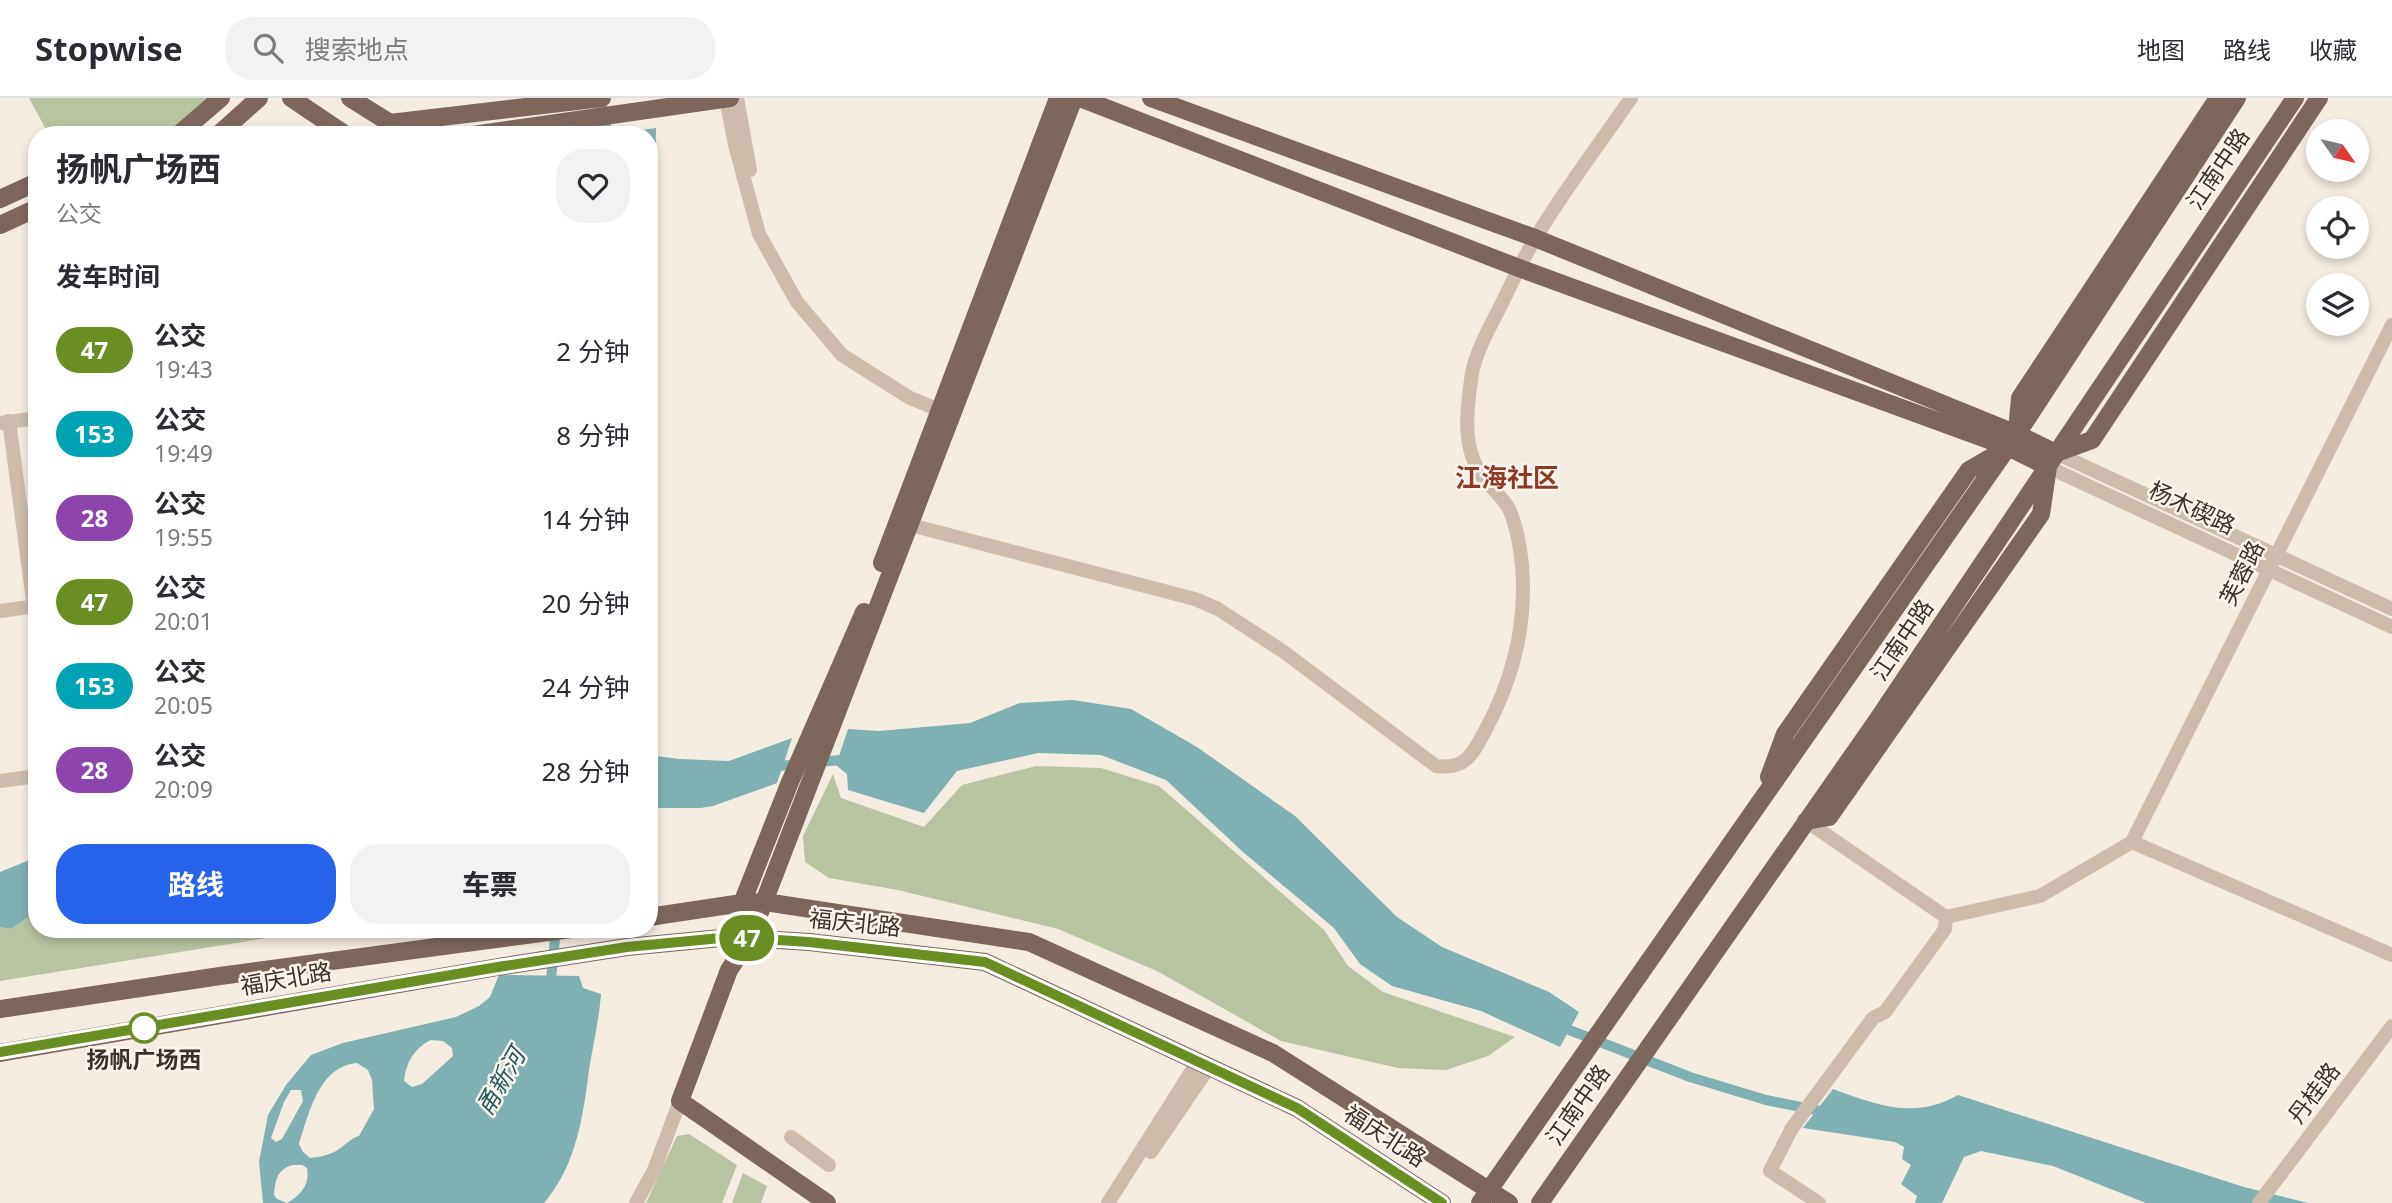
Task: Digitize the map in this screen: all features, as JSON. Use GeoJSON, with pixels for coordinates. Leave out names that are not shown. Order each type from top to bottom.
{"type":"FeatureCollection","features":[{"type":"Feature","properties":{"kind":"main road"},"geometry":{"type":"LineString","coordinates":[[188,126],[221,98]]}},
{"type":"Feature","properties":{"kind":"main road"},"geometry":{"type":"LineString","coordinates":[[228,126],[259,98]]}},
{"type":"Feature","properties":{"kind":"main road"},"geometry":{"type":"LineString","coordinates":[[291,98],[333,126]]}},
{"type":"Feature","properties":{"kind":"main road"},"geometry":{"type":"LineString","coordinates":[[350,98],[390,123],[602,98]]}},
{"type":"Feature","properties":{"kind":"main road"},"geometry":{"type":"LineString","coordinates":[[544,126],[728,98]]}},
{"type":"Feature","properties":{"kind":"main road"},"geometry":{"type":"LineString","coordinates":[[947,410],[1058,98]]}},
{"type":"Feature","properties":{"kind":"main road"},"geometry":{"type":"LineString","coordinates":[[827,1203],[680,1101],[729,970],[750,938],[765,902],[947,410],[1074,98]]}},
{"type":"Feature","properties":{"kind":"main road"},"geometry":{"type":"LineString","coordinates":[[1080,98],[1519,268],[2012,441]]}},
{"type":"Feature","properties":{"kind":"main road"},"geometry":{"type":"LineString","coordinates":[[1151,98],[1535,238],[2052,460],[2092,440],[2319,98]]}},
{"type":"Feature","properties":{"kind":"main road"},"geometry":{"type":"LineString","coordinates":[[2012,441],[2020,398],[2218,98]]}},
{"type":"Feature","properties":{"kind":"main road","name":"江南中路"},"geometry":{"type":"LineString","coordinates":[[1484,1196],[2012,441],[2238,98]]}},
{"type":"Feature","properties":{"kind":"main road","name":"江南中路"},"geometry":{"type":"LineString","coordinates":[[1541,1203],[1806,821],[2295,98]]}},
{"type":"Feature","properties":{"kind":"main road"},"geometry":{"type":"LineString","coordinates":[[0,200],[28,186]]}},
{"type":"Feature","properties":{"kind":"main road"},"geometry":{"type":"LineString","coordinates":[[0,225],[28,212]]}},
{"type":"Feature","properties":{"kind":"main road"},"geometry":{"type":"LineString","coordinates":[[729,970],[731,937],[742,903],[790,782],[904,522]]}},
{"type":"Feature","properties":{"kind":"main road","name":"福庆北路"},"geometry":{"type":"LineString","coordinates":[[658,916],[765,902],[1029,942],[1273,1053],[1484,1196],[1510,1203]]}},
{"type":"Feature","properties":{"kind":"main road","name":"福庆北路"},"geometry":{"type":"LineString","coordinates":[[0,1052],[627,947],[731,937],[809,942],[985,962],[1297,1108],[1442,1203]]}},
{"type":"Feature","properties":{"kind":"main road","name":"福庆北路"},"geometry":{"type":"LineString","coordinates":[[0,1009],[220,976],[512,938]]}},
{"type":"Feature","properties":{"kind":"street"},"geometry":{"type":"LineString","coordinates":[[728,98],[735,145],[759,234],[797,302],[842,355],[910,398],[947,410]]}},
{"type":"Feature","properties":{"kind":"street"},"geometry":{"type":"LineString","coordinates":[[737,98],[752,178],[767,231],[799,291],[843,344],[902,387],[947,410]]}},
{"type":"Feature","properties":{"kind":"street"},"geometry":{"type":"LineString","coordinates":[[904,522],[1206,604],[1243,624],[1284,652],[1436,766],[1450,768],[1463,763],[1475,750],[1494,715],[1510,672],[1522,625],[1524,594],[1516,525],[1508,506],[1475,465],[1467,436],[1473,370],[1479,348],[1535,238],[1631,98]]}},
{"type":"Feature","properties":{"kind":"street","name":"芙蓉路"},"geometry":{"type":"LineString","coordinates":[[2133,842],[2392,325]]}},
{"type":"Feature","properties":{"kind":"street"},"geometry":{"type":"LineString","coordinates":[[28,419],[5,422],[28,563]]}},
{"type":"Feature","properties":{"kind":"street","name":"杨木碶路"},"geometry":{"type":"LineString","coordinates":[[2052,460],[2277,554],[2392,609]]}},
{"type":"Feature","properties":{"kind":"street","name":"杨木碶路"},"geometry":{"type":"LineString","coordinates":[[2052,460],[2269,569],[2392,627]]}},
{"type":"Feature","properties":{"kind":"street"},"geometry":{"type":"LineString","coordinates":[[0,611],[28,607]]}},
{"type":"Feature","properties":{"kind":"street"},"geometry":{"type":"LineString","coordinates":[[0,781],[28,777]]}},
{"type":"Feature","properties":{"kind":"street"},"geometry":{"type":"LineString","coordinates":[[1806,821],[1946,917],[2040,896],[2133,842],[2392,955]]}},
{"type":"Feature","properties":{"kind":"street"},"geometry":{"type":"LineString","coordinates":[[1819,1203],[1770,1171],[1793,1128],[1829,1077],[1873,1018],[1885,1012],[1945,929],[1946,917]]}},
{"type":"Feature","properties":{"kind":"street","name":"丹桂路"},"geometry":{"type":"LineString","coordinates":[[2259,1203],[2392,1026]]}},
{"type":"Feature","properties":{"kind":"street"},"geometry":{"type":"LineString","coordinates":[[1108,1203],[1203,1064]]}},
{"type":"Feature","properties":{"kind":"street"},"geometry":{"type":"LineString","coordinates":[[1117,1203],[1203,1064]]}},
{"type":"Feature","properties":{"kind":"street"},"geometry":{"type":"LineString","coordinates":[[636,1203],[654,1170],[680,1101]]}},
{"type":"Feature","properties":{"kind":"street"},"geometry":{"type":"LineString","coordinates":[[791,1138],[829,1166]]}},
{"type":"Feature","properties":{"kind":"green space"},"geometry":{"type":"Polygon","coordinates":[[[29,98],[227,98],[212,112],[176,126],[44,126],[29,98]]]}},
{"type":"Feature","properties":{"kind":"green space"},"geometry":{"type":"Polygon","coordinates":[[[1036,766],[1101,768],[1159,786],[1324,930],[1348,966],[1383,992],[1515,1037],[1488,1056],[1446,1070],[1398,1068],[1281,1041],[1157,971],[1058,929],[898,890],[829,878],[805,862],[803,836],[833,774],[841,798],[924,827],[962,785],[1036,766]]]}},
{"type":"Feature","properties":{"kind":"green space"},"geometry":{"type":"Polygon","coordinates":[[[28,917],[28,938],[266,938],[0,981],[0,927],[11,929],[28,917]]]}},
{"type":"Feature","properties":{"kind":"green space"},"geometry":{"type":"Polygon","coordinates":[[[689,1134],[737,1165],[722,1203],[646,1203],[677,1136],[689,1134]]]}},
{"type":"Feature","properties":{"kind":"green space"},"geometry":{"type":"Polygon","coordinates":[[[743,1173],[767,1186],[761,1203],[732,1203],[743,1173]]]}},
{"type":"Feature","properties":{"kind":"water"},"geometry":{"type":"Polygon","coordinates":[[[1073,700],[1131,709],[1197,747],[1295,816],[1397,917],[1442,947],[1549,992],[1579,1012],[1560,1047],[1481,1011],[1392,986],[1360,964],[1334,928],[1243,852],[1166,780],[1101,755],[1038,753],[957,771],[924,813],[848,790],[847,774],[836,765],[848,729],[879,731],[970,723],[1020,703],[1073,700]]]}},
{"type":"Feature","properties":{"kind":"water"},"geometry":{"type":"Polygon","coordinates":[[[792,738],[777,783],[713,806],[658,808],[658,756],[729,761],[792,738]]]}},
{"type":"Feature","properties":{"kind":"water"},"geometry":{"type":"Polygon","coordinates":[[[28,861],[28,917],[11,929],[0,927],[0,872],[28,861]]]}},
{"type":"Feature","properties":{"kind":"water"},"geometry":{"type":"Polygon","coordinates":[[[499,975],[579,976],[583,988],[601,994],[576,1140],[564,1173],[544,1203],[287,1203],[263,1203],[259,1162],[268,1115],[286,1085],[311,1055],[343,1043],[456,1017],[479,1006],[490,997],[499,975]],[[431,1040],[412,1057],[407,1068],[404,1081],[412,1087],[422,1084],[453,1056],[452,1048],[443,1041],[431,1040]],[[357,1063],[344,1066],[325,1082],[312,1106],[299,1144],[310,1158],[331,1153],[359,1136],[374,1109],[372,1080],[368,1070],[357,1063]],[[291,1090],[271,1138],[276,1142],[282,1139],[303,1101],[301,1090],[291,1090]],[[293,1165],[283,1169],[276,1180],[274,1190],[277,1199],[287,1203],[300,1193],[306,1184],[307,1168],[293,1165]]]}},
{"type":"Feature","properties":{"kind":"water"},"geometry":{"type":"Polygon","coordinates":[[[1833,1089],[1880,1105],[1911,1108],[1942,1103],[1958,1095],[2244,1187],[2308,1203],[2146,1203],[2053,1166],[1981,1151],[1964,1157],[1942,1203],[1915,1203],[1917,1196],[1901,1184],[1911,1165],[1902,1159],[1904,1147],[1895,1142],[1803,1128],[1833,1089]]]}},
{"type":"Feature","properties":{"kind":"waterway","name":"甬新河"},"geometry":{"type":"LineString","coordinates":[[606,111],[606,126]]}},
{"type":"Feature","properties":{"kind":"waterway"},"geometry":{"type":"LineString","coordinates":[[769,767],[850,759]]}},
{"type":"Feature","properties":{"kind":"waterway","name":"甬新河"},"geometry":{"type":"LineString","coordinates":[[550,989],[555,938]]}},
{"type":"Feature","properties":{"kind":"waterway"},"geometry":{"type":"LineString","coordinates":[[1559,1026],[1690,1077],[1766,1100],[1830,1113]]}},
{"type":"Feature","properties":{"kind":"bus line","name":"47"},"geometry":{"type":"LineString","coordinates":[[0,1052],[627,947],[731,937],[809,942],[985,962],[1297,1108],[1442,1203]]}},
{"type":"Feature","properties":{"kind":"place","name":"扬帆广场西"},"geometry":{"type":"Point","coordinates":[144,1028]}},
{"type":"Feature","properties":{"kind":"district","name":"江海社区"},"geometry":{"type":"Point","coordinates":[1507,478]}}]}
